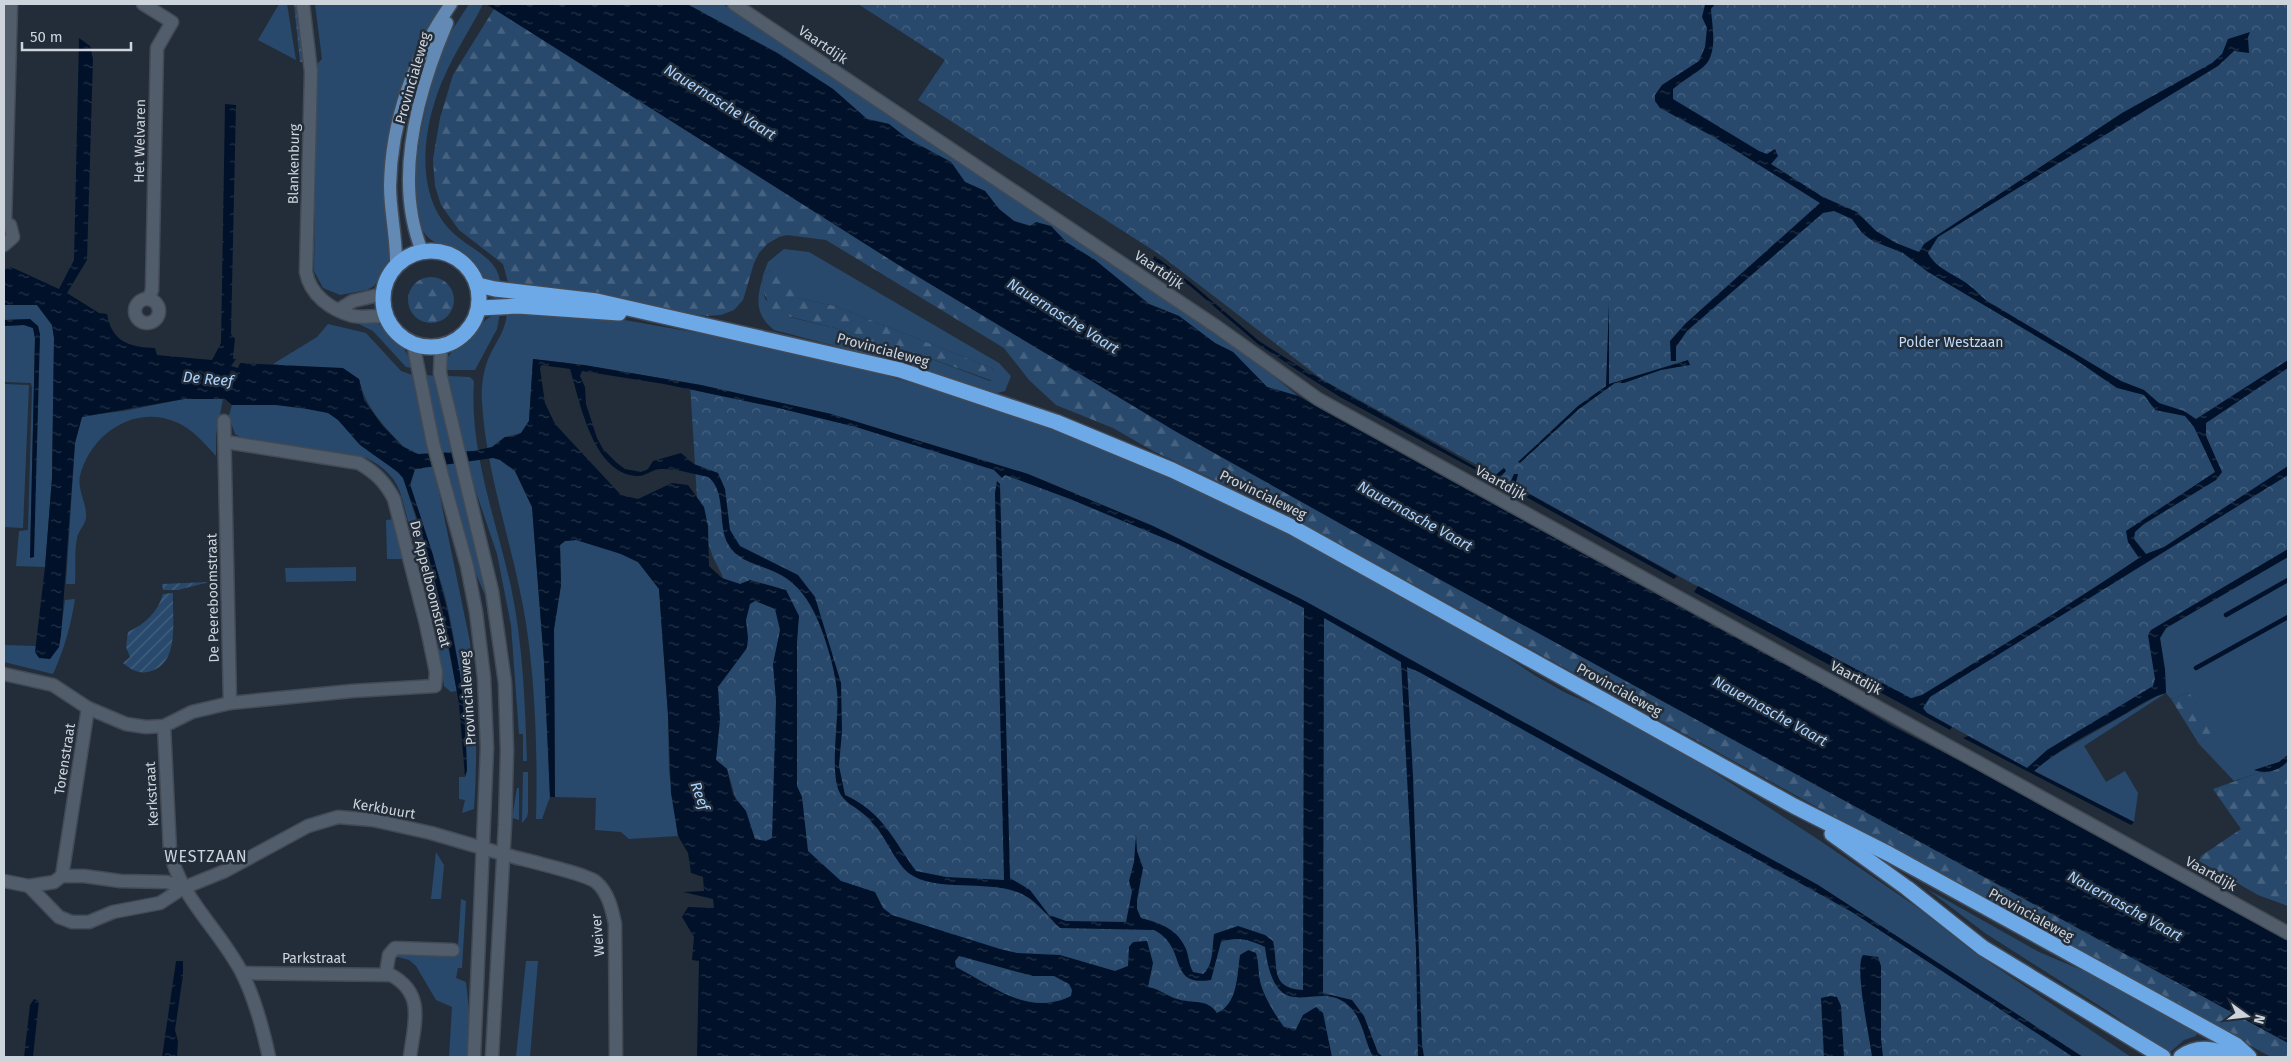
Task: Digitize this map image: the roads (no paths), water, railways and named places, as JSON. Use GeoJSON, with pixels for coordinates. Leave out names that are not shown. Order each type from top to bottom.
{"type":"FeatureCollection","features":[{"type":"Feature","properties":{"kind":"highway"},"geometry":{"type":"LineString","coordinates":[[422,251],[446,252],[456,258],[473,274],[478,285],[479,308],[472,324],[461,337],[441,346],[427,347],[413,344],[396,333],[385,317],[383,294],[385,284],[396,266],[408,257],[422,251]]}},
{"type":"Feature","properties":{"kind":"highway","name":"Provincialeweg"},"geometry":{"type":"LineString","coordinates":[[478,285],[495,289],[597,301],[743,332],[900,370],[1056,422],[1172,470],[1292,526],[1794,806],[1890,854],[2236,1045],[2248,1057]]}},
{"type":"Feature","properties":{"kind":"highway","name":"Provincialeweg"},"geometry":{"type":"LineString","coordinates":[[479,308],[504,306],[563,309],[675,319]]}},
{"type":"Feature","properties":{"kind":"highway","name":"Provincialeweg"},"geometry":{"type":"LineString","coordinates":[[1794,806],[1907,888],[1983,948],[2163,1057]]}},
{"type":"Feature","properties":{"kind":"highway"},"geometry":{"type":"LineString","coordinates":[[2181,1057],[2195,1050],[2208,1049],[2236,1057]]}},
{"type":"Feature","properties":{"kind":"main road","name":"Provincialeweg"},"geometry":{"type":"LineString","coordinates":[[396,266],[390,188],[395,133],[421,58],[451,4]]}},
{"type":"Feature","properties":{"kind":"main road","name":"Provincialeweg"},"geometry":{"type":"LineString","coordinates":[[422,251],[412,220],[409,188],[414,138],[434,58],[455,4]]}},
{"type":"Feature","properties":{"kind":"street"},"geometry":{"type":"LineString","coordinates":[[4,245],[13,237],[14,231],[10,225],[4,222],[11,4]]}},
{"type":"Feature","properties":{"kind":"street","name":"Het Welvaren"},"geometry":{"type":"LineString","coordinates":[[143,4],[172,22],[157,48],[152,290],[149,298]]}},
{"type":"Feature","properties":{"kind":"street","name":"Blankenburg"},"geometry":{"type":"LineString","coordinates":[[303,4],[311,72],[306,272],[310,285],[321,300],[354,316],[385,317]]}},
{"type":"Feature","properties":{"kind":"street","name":"Vaartdijk"},"geometry":{"type":"LineString","coordinates":[[734,4],[1217,327],[1318,399],[2288,933]]}},
{"type":"Feature","properties":{"kind":"street"},"geometry":{"type":"LineString","coordinates":[[340,309],[353,301],[383,294]]}},
{"type":"Feature","properties":{"kind":"street","name":"Provincialeweg"},"geometry":{"type":"LineString","coordinates":[[413,344],[432,443],[467,566],[480,640],[487,739],[474,1057]]}},
{"type":"Feature","properties":{"kind":"street"},"geometry":{"type":"LineString","coordinates":[[441,346],[440,373],[492,591],[502,647],[507,734],[503,854],[492,1057]]}},
{"type":"Feature","properties":{"kind":"street","name":"De Peereboomstraat"},"geometry":{"type":"LineString","coordinates":[[224,421],[226,442],[230,703]]}},
{"type":"Feature","properties":{"kind":"street","name":"De Appelboomstraat"},"geometry":{"type":"LineString","coordinates":[[226,442],[359,464],[375,472],[386,483],[394,499],[426,624],[436,672],[435,686],[352,690],[230,703]]}},
{"type":"Feature","properties":{"kind":"street","name":"Torenstraat"},"geometry":{"type":"LineString","coordinates":[[4,674],[53,686],[88,708],[62,876]]}},
{"type":"Feature","properties":{"kind":"street"},"geometry":{"type":"LineString","coordinates":[[88,708],[126,724],[164,726],[192,712],[230,703]]}},
{"type":"Feature","properties":{"kind":"street","name":"Kerkstraat"},"geometry":{"type":"LineString","coordinates":[[164,726],[170,851],[174,870],[183,888],[198,905],[242,973],[263,1031],[269,1057]]}},
{"type":"Feature","properties":{"kind":"street","name":"Kerkbuurt"},"geometry":{"type":"LineString","coordinates":[[29,886],[59,917],[72,922],[89,922],[113,912],[160,903],[183,888],[225,871],[308,826],[338,817],[383,822],[431,833],[503,854]]}},
{"type":"Feature","properties":{"kind":"street","name":"Weiver"},"geometry":{"type":"LineString","coordinates":[[503,854],[590,878],[604,892],[612,909],[615,924],[616,1057]]}},
{"type":"Feature","properties":{"kind":"street"},"geometry":{"type":"LineString","coordinates":[[4,881],[29,886],[54,882],[62,876],[149,883],[167,882],[183,888]]}},
{"type":"Feature","properties":{"kind":"street"},"geometry":{"type":"LineString","coordinates":[[410,1057],[415,1014],[414,998],[406,985],[386,973],[389,955],[395,948],[453,950]]}},
{"type":"Feature","properties":{"kind":"street","name":"Parkstraat"},"geometry":{"type":"LineString","coordinates":[[242,973],[386,973]]}},
{"type":"Feature","properties":{"kind":"water","name":"Nauernasche Vaart"},"geometry":{"type":"Polygon","coordinates":[[[486,4],[687,4],[777,53],[833,89],[867,119],[889,124],[908,139],[951,162],[965,182],[985,191],[999,209],[1014,221],[1030,226],[1036,222],[1051,226],[1066,242],[1095,260],[1149,304],[1179,316],[1215,343],[1233,352],[1267,387],[1298,396],[1678,606],[1690,609],[1748,641],[1892,726],[2036,800],[2288,941],[2288,1043],[1441,580],[1175,431],[897,264],[486,4]]]}},
{"type":"Feature","properties":{"kind":"water"},"geometry":{"type":"Polygon","coordinates":[[[1715,4],[1711,9],[1713,48],[1711,56],[1702,68],[1673,89],[1673,99],[1759,151],[1767,154],[1775,149],[1778,156],[1771,164],[1823,197],[1857,212],[1876,231],[1896,243],[1919,252],[1924,244],[2122,113],[2212,63],[2222,54],[2228,39],[2250,32],[2248,37],[2249,53],[2234,51],[2218,66],[1938,237],[1928,253],[1936,264],[1964,281],[1987,301],[2121,381],[2144,390],[2159,403],[2184,411],[2196,419],[2288,360],[2288,368],[2206,423],[2206,436],[2222,472],[2216,480],[2144,524],[2135,532],[2134,539],[2146,554],[2164,547],[2288,466],[2288,475],[1930,697],[1923,708],[1927,713],[1952,727],[1950,730],[1694,592],[1698,586],[1911,698],[1922,695],[2058,611],[2139,558],[2128,542],[2126,531],[2215,472],[2194,427],[2185,416],[2155,410],[2144,395],[2117,388],[2073,358],[1928,272],[1903,253],[1873,241],[1862,233],[1852,219],[1834,211],[1823,213],[1687,331],[1676,347],[1676,361],[1671,361],[1670,341],[1685,324],[1820,203],[1714,137],[1660,108],[1655,101],[1655,95],[1662,85],[1699,61],[1705,47],[1707,28],[1702,17],[1705,5],[1715,4]]]}},
{"type":"Feature","properties":{"kind":"water"},"geometry":{"type":"Polygon","coordinates":[[[79,38],[90,46],[93,59],[87,260],[67,293],[99,313],[107,314],[113,331],[123,341],[137,346],[155,348],[157,355],[212,360],[221,343],[225,104],[236,105],[231,334],[235,338],[233,359],[236,359],[231,366],[238,368],[240,363],[343,368],[359,379],[364,400],[382,425],[402,446],[418,454],[473,451],[492,447],[505,437],[513,437],[521,433],[529,421],[533,359],[584,365],[701,385],[831,414],[1028,474],[1153,526],[1303,600],[1818,885],[2083,1057],[2073,1057],[1852,912],[1407,667],[1424,1057],[1418,1057],[1416,949],[1401,662],[1324,618],[1323,993],[1352,1000],[1364,1016],[1378,1053],[1383,1057],[1373,1057],[1355,1013],[1339,999],[1326,996],[1289,996],[1279,989],[1271,973],[1265,947],[1254,942],[1233,939],[1221,942],[1211,980],[1197,981],[1188,978],[1182,972],[1171,946],[1165,938],[1154,930],[1060,928],[1035,903],[1017,892],[991,887],[933,883],[921,879],[906,870],[877,828],[865,815],[846,801],[837,786],[835,774],[838,702],[836,682],[822,630],[807,599],[793,583],[781,575],[743,559],[732,550],[725,536],[718,491],[708,477],[663,469],[638,476],[623,472],[610,464],[599,450],[591,434],[570,369],[541,365],[545,403],[555,424],[621,495],[638,499],[672,483],[688,485],[704,507],[708,526],[709,566],[722,578],[740,584],[750,580],[786,590],[799,616],[797,642],[797,786],[802,797],[808,851],[841,881],[875,892],[883,908],[892,915],[1017,953],[1060,955],[1115,971],[1128,966],[1129,947],[1133,942],[1147,941],[1153,963],[1148,987],[1177,999],[1204,1003],[1213,1008],[1217,1013],[1224,1009],[1233,996],[1240,955],[1248,950],[1256,953],[1263,991],[1284,1027],[1296,1029],[1303,1015],[1316,1007],[1323,1013],[1332,1057],[697,1057],[699,961],[692,960],[694,937],[682,917],[688,907],[714,908],[713,899],[683,892],[704,891],[703,877],[691,873],[688,853],[678,836],[671,793],[668,715],[659,589],[638,562],[621,554],[576,540],[565,541],[560,545],[561,585],[554,629],[555,797],[550,797],[544,662],[532,507],[515,471],[500,460],[493,458],[415,469],[410,484],[433,555],[448,613],[460,673],[465,719],[467,770],[465,777],[459,704],[442,609],[421,529],[403,478],[398,472],[360,445],[338,420],[328,413],[276,405],[232,405],[225,399],[184,399],[82,417],[75,443],[59,647],[50,659],[39,658],[35,652],[45,567],[52,478],[54,338],[52,325],[37,305],[4,305],[4,270],[11,267],[59,289],[74,260],[79,38]],[[582,371],[580,376],[585,387],[586,404],[597,438],[603,449],[617,463],[625,469],[641,472],[648,469],[653,461],[681,453],[694,464],[718,473],[725,489],[730,530],[740,546],[798,575],[815,597],[841,683],[842,731],[839,766],[845,795],[858,802],[878,818],[916,871],[946,877],[1004,880],[995,493],[997,481],[1000,484],[1010,878],[1030,890],[1049,915],[1066,921],[1126,922],[1132,892],[1129,881],[1134,862],[1136,835],[1137,851],[1143,868],[1137,909],[1141,918],[1168,928],[1178,936],[1186,949],[1193,972],[1203,974],[1207,970],[1212,956],[1214,934],[1238,926],[1265,935],[1273,941],[1276,968],[1280,981],[1292,988],[1303,990],[1304,608],[1178,544],[1070,499],[1005,475],[1002,478],[994,470],[856,427],[774,407],[664,384],[582,371]],[[755,601],[750,604],[746,620],[747,648],[718,687],[720,720],[716,760],[727,769],[733,795],[746,811],[755,839],[766,841],[772,838],[776,701],[773,664],[780,630],[775,609],[755,601]],[[959,956],[955,961],[956,967],[997,990],[1025,1001],[1055,1002],[1071,996],[1072,990],[1069,984],[1054,976],[1033,976],[959,956]]]}},
{"type":"Feature","properties":{"kind":"water"},"geometry":{"type":"Polygon","coordinates":[[[1155,256],[1191,283],[1259,341],[1303,369],[1493,477],[1504,468],[1506,471],[1496,481],[1340,397],[1258,344],[1190,286],[1152,260],[1155,256]]]}},
{"type":"Feature","properties":{"kind":"water"},"geometry":{"type":"Polygon","coordinates":[[[1609,303],[1609,384],[1688,360],[1690,365],[1661,370],[1624,383],[1615,383],[1579,409],[1520,463],[1518,462],[1578,406],[1606,386],[1609,303]]]}},
{"type":"Feature","properties":{"kind":"water"},"geometry":{"type":"Polygon","coordinates":[[[30,319],[38,326],[40,334],[34,557],[30,558],[35,338],[33,328],[24,325],[4,326],[4,320],[30,319]]]}},
{"type":"Feature","properties":{"kind":"water"},"geometry":{"type":"Polygon","coordinates":[[[1514,474],[1518,474],[1515,486],[1677,576],[1674,579],[1499,482],[1503,479],[1510,483],[1514,474]]]}},
{"type":"Feature","properties":{"kind":"water"},"geometry":{"type":"Polygon","coordinates":[[[2288,549],[2288,557],[2166,628],[2160,638],[2165,670],[2166,693],[2148,700],[2076,741],[2034,771],[2134,822],[2131,825],[1963,738],[1968,736],[2027,768],[2047,750],[2153,686],[2155,679],[2148,635],[2151,630],[2288,549]]]}},
{"type":"Feature","properties":{"kind":"water"},"geometry":{"type":"Polygon","coordinates":[[[2288,755],[2288,761],[2277,769],[2268,772],[2254,770],[2279,762],[2288,755]]]}},
{"type":"Feature","properties":{"kind":"water"},"geometry":{"type":"Polygon","coordinates":[[[1863,955],[1878,957],[1881,966],[1881,1039],[1883,1057],[1872,1057],[1861,988],[1860,974],[1863,955]]]}},
{"type":"Feature","properties":{"kind":"water"},"geometry":{"type":"Polygon","coordinates":[[[176,961],[183,961],[183,975],[175,1030],[178,1041],[177,1057],[162,1057],[176,961]]]}},
{"type":"Feature","properties":{"kind":"water"},"geometry":{"type":"Polygon","coordinates":[[[1837,997],[1841,1006],[1844,1057],[1824,1057],[1821,998],[1837,997]]]}},
{"type":"Feature","properties":{"kind":"water"},"geometry":{"type":"Polygon","coordinates":[[[34,999],[39,1001],[33,1057],[24,1057],[30,1005],[34,999]]]}},
{"type":"Feature","properties":{"kind":"waterway"},"geometry":{"type":"LineString","coordinates":[[2226,615],[2288,580]]}},
{"type":"Feature","properties":{"kind":"waterway"},"geometry":{"type":"LineString","coordinates":[[2196,668],[2288,617]]}},
{"type":"Feature","properties":{"kind":"district","name":"WESTZAAN"},"geometry":{"type":"Point","coordinates":[206,856]}},
{"type":"Feature","properties":{"kind":"park label","name":"Polder Westzaan"},"geometry":{"type":"Point","coordinates":[1951,342]}},
{"type":"Feature","properties":{"kind":"water label","name":"De Reef"},"geometry":{"type":"Point","coordinates":[208,379]}},
{"type":"Feature","properties":{"kind":"water label","name":"Reef"},"geometry":{"type":"Point","coordinates":[700,796]}}]}
